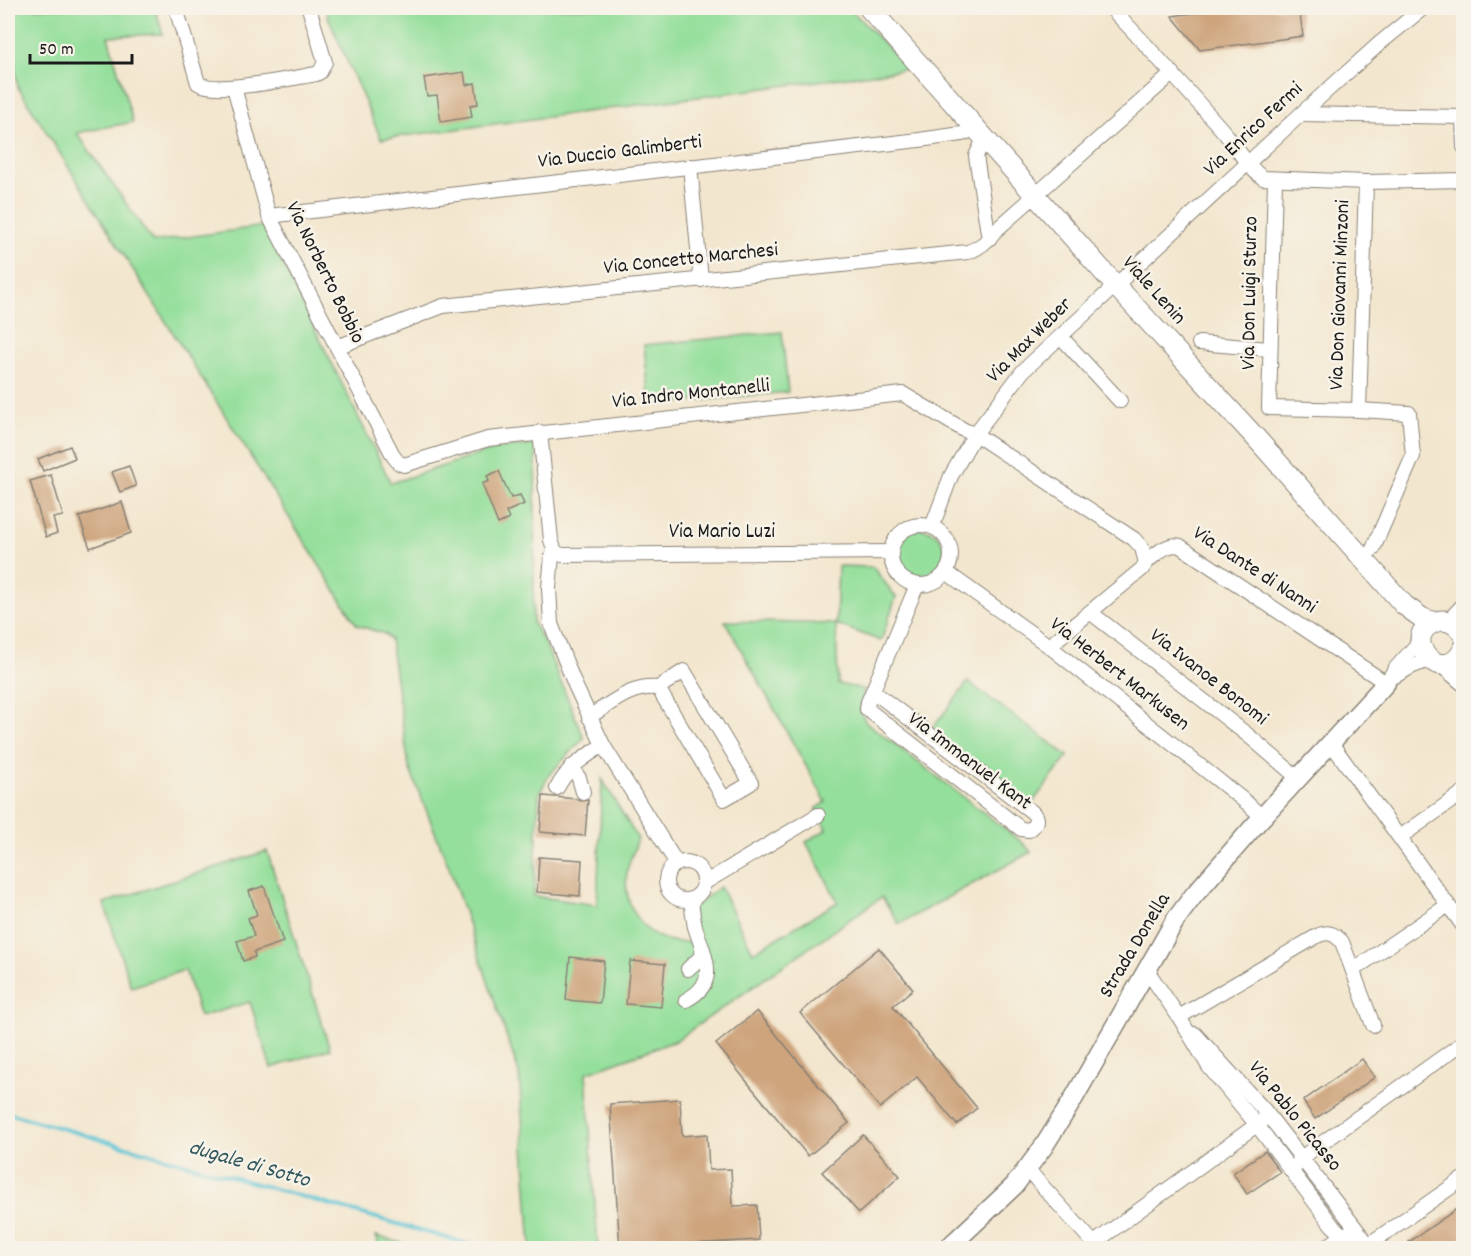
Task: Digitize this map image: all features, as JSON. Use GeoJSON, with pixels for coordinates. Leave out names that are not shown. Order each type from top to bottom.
{"type":"FeatureCollection","features":[{"type":"Feature","properties":{"kind":"main road","name":"Viale Lenin"},"geometry":{"type":"LineString","coordinates":[[868,8],[1404,605],[1422,618],[1431,630],[1458,627],[1464,636]]}},
{"type":"Feature","properties":{"kind":"main road"},"geometry":{"type":"LineString","coordinates":[[1431,630],[1425,655],[1464,681]]}},
{"type":"Feature","properties":{"kind":"main road"},"geometry":{"type":"LineString","coordinates":[[1437,662],[1456,659],[1463,648]]}},
{"type":"Feature","properties":{"kind":"street"},"geometry":{"type":"LineString","coordinates":[[176,8],[198,83],[204,87],[234,87],[320,72],[325,62],[309,8]]}},
{"type":"Feature","properties":{"kind":"street"},"geometry":{"type":"LineString","coordinates":[[1111,8],[1173,73],[1237,147],[1248,165],[1263,178],[1366,182],[1464,180]]}},
{"type":"Feature","properties":{"kind":"street","name":"Via Enrico Fermi"},"geometry":{"type":"LineString","coordinates":[[1116,286],[1301,114],[1380,43],[1424,8]]}},
{"type":"Feature","properties":{"kind":"street","name":"Via Concetto Marchesi"},"geometry":{"type":"LineString","coordinates":[[337,347],[443,306],[976,250],[1173,73]]}},
{"type":"Feature","properties":{"kind":"street","name":"Via Norberto Bobbio"},"geometry":{"type":"LineString","coordinates":[[234,87],[269,216],[394,458],[404,465]]}},
{"type":"Feature","properties":{"kind":"street"},"geometry":{"type":"LineString","coordinates":[[1301,114],[1463,117],[1464,147]]}},
{"type":"Feature","properties":{"kind":"street","name":"Via Duccio Galimberti"},"geometry":{"type":"LineString","coordinates":[[269,216],[962,134],[979,134]]}},
{"type":"Feature","properties":{"kind":"street"},"geometry":{"type":"LineString","coordinates":[[979,134],[976,156],[989,239]]}},
{"type":"Feature","properties":{"kind":"street"},"geometry":{"type":"LineString","coordinates":[[690,166],[701,280]]}},
{"type":"Feature","properties":{"kind":"street","name":"Via Don Luigi Sturzo"},"geometry":{"type":"LineString","coordinates":[[1275,179],[1269,408],[1359,410]]}},
{"type":"Feature","properties":{"kind":"street","name":"Via Don Giovanni Minzoni"},"geometry":{"type":"LineString","coordinates":[[1359,410],[1366,182]]}},
{"type":"Feature","properties":{"kind":"street","name":"Via Max Weber"},"geometry":{"type":"LineString","coordinates":[[932,527],[951,476],[975,434],[1016,379],[1116,286]]}},
{"type":"Feature","properties":{"kind":"street"},"geometry":{"type":"LineString","coordinates":[[1061,337],[1120,401]]}},
{"type":"Feature","properties":{"kind":"street"},"geometry":{"type":"LineString","coordinates":[[1199,343],[1269,349]]}},
{"type":"Feature","properties":{"kind":"street","name":"Via Indro Montanelli"},"geometry":{"type":"LineString","coordinates":[[404,465],[488,439],[903,394],[964,430],[975,434],[1136,540]]}},
{"type":"Feature","properties":{"kind":"street"},"geometry":{"type":"LineString","coordinates":[[1359,410],[1409,414],[1413,456],[1373,549]]}},
{"type":"Feature","properties":{"kind":"street"},"geometry":{"type":"LineString","coordinates":[[540,432],[551,540],[555,552],[552,556],[549,588],[551,624],[589,717],[603,745],[677,864]]}},
{"type":"Feature","properties":{"kind":"street"},"geometry":{"type":"LineString","coordinates":[[913,526],[932,527],[940,531],[950,546],[950,563],[946,572],[934,582],[917,585],[901,578],[895,571],[891,562],[893,543],[905,530],[913,526]]}},
{"type":"Feature","properties":{"kind":"street"},"geometry":{"type":"LineString","coordinates":[[1136,540],[1169,546]]}},
{"type":"Feature","properties":{"kind":"street"},"geometry":{"type":"LineString","coordinates":[[1136,540],[1142,548],[1146,563]]}},
{"type":"Feature","properties":{"kind":"street","name":"Via Dante di Nanni"},"geometry":{"type":"LineString","coordinates":[[1049,646],[1142,569],[1146,563],[1174,544],[1386,683]]}},
{"type":"Feature","properties":{"kind":"street","name":"Via Mario Luzi"},"geometry":{"type":"LineString","coordinates":[[555,552],[562,555],[891,552]]}},
{"type":"Feature","properties":{"kind":"street","name":"Via Herbert Markusen"},"geometry":{"type":"LineString","coordinates":[[946,572],[1049,646],[1262,817]]}},
{"type":"Feature","properties":{"kind":"street","name":"Via Immanuel Kant"},"geometry":{"type":"LineString","coordinates":[[874,692],[1032,812],[1036,819],[1033,828],[1021,829],[867,709],[917,585]]}},
{"type":"Feature","properties":{"kind":"street"},"geometry":{"type":"LineString","coordinates":[[1386,683],[1395,669],[1431,630],[1464,604]]}},
{"type":"Feature","properties":{"kind":"street","name":"Via Ivanoe Bonomi"},"geometry":{"type":"LineString","coordinates":[[1090,612],[1249,736],[1298,778]]}},
{"type":"Feature","properties":{"kind":"street"},"geometry":{"type":"LineString","coordinates":[[1386,683],[1406,670],[1437,662]]}},
{"type":"Feature","properties":{"kind":"street"},"geometry":{"type":"LineString","coordinates":[[589,717],[634,689],[658,688],[684,670],[751,783],[724,799],[658,688]]}},
{"type":"Feature","properties":{"kind":"street","name":"Strada Donella"},"geometry":{"type":"LineString","coordinates":[[948,1248],[1009,1191],[1027,1169],[1071,1103],[1146,969],[1190,899],[1386,683]]}},
{"type":"Feature","properties":{"kind":"street"},"geometry":{"type":"LineString","coordinates":[[1330,743],[1464,927]]}},
{"type":"Feature","properties":{"kind":"street"},"geometry":{"type":"LineString","coordinates":[[557,788],[571,767],[603,745]]}},
{"type":"Feature","properties":{"kind":"street"},"geometry":{"type":"LineString","coordinates":[[571,767],[579,778],[583,792]]}},
{"type":"Feature","properties":{"kind":"street"},"geometry":{"type":"LineString","coordinates":[[1400,837],[1464,792]]}},
{"type":"Feature","properties":{"kind":"street"},"geometry":{"type":"LineString","coordinates":[[704,883],[818,815]]}},
{"type":"Feature","properties":{"kind":"street"},"geometry":{"type":"LineString","coordinates":[[683,862],[693,864],[701,872],[704,883],[700,893],[685,900],[674,897],[667,888],[666,882],[669,871],[683,862]]}},
{"type":"Feature","properties":{"kind":"street"},"geometry":{"type":"LineString","coordinates":[[686,1000],[698,994],[708,979],[706,957],[694,925],[691,899]]}},
{"type":"Feature","properties":{"kind":"street"},"geometry":{"type":"LineString","coordinates":[[1353,970],[1448,905]]}},
{"type":"Feature","properties":{"kind":"street"},"geometry":{"type":"LineString","coordinates":[[1179,1017],[1324,933],[1336,935],[1342,942],[1373,1025]]}},
{"type":"Feature","properties":{"kind":"street"},"geometry":{"type":"LineString","coordinates":[[688,969],[701,957],[703,949]]}},
{"type":"Feature","properties":{"kind":"street","name":"Via Pablo Picasso"},"geometry":{"type":"LineString","coordinates":[[1146,969],[1252,1129],[1297,1180],[1332,1225],[1350,1233]]}},
{"type":"Feature","properties":{"kind":"street","name":"Via Pablo Picasso"},"geometry":{"type":"LineString","coordinates":[[1179,1017],[1269,1116],[1301,1158],[1350,1233],[1365,1247]]}},
{"type":"Feature","properties":{"kind":"street"},"geometry":{"type":"LineString","coordinates":[[1252,1129],[1265,1128],[1292,1160],[1301,1158],[1464,1041]]}},
{"type":"Feature","properties":{"kind":"street"},"geometry":{"type":"LineString","coordinates":[[1027,1169],[1096,1246],[1269,1116]]}},
{"type":"Feature","properties":{"kind":"street"},"geometry":{"type":"LineString","coordinates":[[1297,1180],[1297,1165],[1301,1158]]}},
{"type":"Feature","properties":{"kind":"street"},"geometry":{"type":"LineString","coordinates":[[1365,1247],[1464,1178]]}},
{"type":"Feature","properties":{"kind":"street"},"geometry":{"type":"LineString","coordinates":[[1324,1248],[1350,1233]]}},
{"type":"Feature","properties":{"kind":"green space"},"geometry":{"type":"Polygon","coordinates":[[[8,8],[155,8],[163,34],[108,36],[133,122],[77,133],[153,242],[264,226],[391,483],[495,449],[536,444],[533,623],[546,646],[584,738],[549,775],[539,794],[534,896],[597,905],[602,779],[638,839],[626,879],[630,902],[641,923],[659,937],[674,942],[694,942],[686,909],[720,887],[753,952],[838,902],[806,842],[827,829],[816,809],[826,802],[725,621],[836,624],[838,684],[864,689],[860,711],[866,722],[1023,843],[1031,852],[899,924],[882,897],[675,1041],[586,1073],[598,1248],[531,1248],[519,1073],[449,867],[409,767],[390,639],[385,634],[357,625],[18,87],[8,29],[8,8]]]}},
{"type":"Feature","properties":{"kind":"green space"},"geometry":{"type":"Polygon","coordinates":[[[326,8],[849,8],[909,69],[381,139],[326,8]]]}},
{"type":"Feature","properties":{"kind":"green space"},"geometry":{"type":"Polygon","coordinates":[[[782,332],[788,392],[650,405],[644,345],[782,332]]]}},
{"type":"Feature","properties":{"kind":"green space"},"geometry":{"type":"Polygon","coordinates":[[[915,529],[925,529],[938,536],[945,549],[945,559],[938,572],[925,579],[915,579],[906,575],[899,568],[895,559],[895,549],[899,540],[906,533],[915,529]]]}},
{"type":"Feature","properties":{"kind":"green space"},"geometry":{"type":"Polygon","coordinates":[[[838,566],[873,567],[896,597],[881,641],[836,624],[838,566]]]}},
{"type":"Feature","properties":{"kind":"green space"},"geometry":{"type":"Polygon","coordinates":[[[968,682],[1068,756],[1030,806],[931,730],[968,682]]]}},
{"type":"Feature","properties":{"kind":"green space"},"geometry":{"type":"Polygon","coordinates":[[[267,851],[330,1049],[271,1068],[250,1002],[200,1017],[185,970],[131,987],[104,903],[267,851]]]}},
{"type":"Feature","properties":{"kind":"green space"},"geometry":{"type":"Polygon","coordinates":[[[376,1236],[419,1248],[380,1248],[376,1236]]]}},
{"type":"Feature","properties":{"kind":"building"},"geometry":{"type":"Polygon","coordinates":[[[1207,8],[1299,8],[1303,36],[1200,50],[1172,16],[1207,11],[1207,8]]]}},
{"type":"Feature","properties":{"kind":"building"},"geometry":{"type":"Polygon","coordinates":[[[464,72],[466,85],[475,83],[478,104],[470,105],[472,117],[441,122],[437,95],[427,96],[424,78],[464,72]]]}},
{"type":"Feature","properties":{"kind":"building"},"geometry":{"type":"Polygon","coordinates":[[[70,446],[75,458],[43,471],[38,459],[70,446]]]}},
{"type":"Feature","properties":{"kind":"building"},"geometry":{"type":"Polygon","coordinates":[[[129,466],[136,486],[120,492],[112,472],[129,466]]]}},
{"type":"Feature","properties":{"kind":"building"},"geometry":{"type":"Polygon","coordinates":[[[499,471],[511,498],[520,495],[524,504],[506,512],[509,519],[498,524],[482,484],[489,481],[487,476],[499,471]]]}},
{"type":"Feature","properties":{"kind":"building"},"geometry":{"type":"Polygon","coordinates":[[[51,475],[63,516],[53,518],[57,533],[46,537],[30,481],[51,475]]]}},
{"type":"Feature","properties":{"kind":"building"},"geometry":{"type":"Polygon","coordinates":[[[122,502],[131,533],[90,548],[79,517],[122,502]]]}},
{"type":"Feature","properties":{"kind":"building"},"geometry":{"type":"Polygon","coordinates":[[[543,796],[588,800],[585,836],[540,832],[543,796]]]}},
{"type":"Feature","properties":{"kind":"building"},"geometry":{"type":"Polygon","coordinates":[[[539,857],[582,860],[580,896],[537,892],[539,857]]]}},
{"type":"Feature","properties":{"kind":"building"},"geometry":{"type":"Polygon","coordinates":[[[264,886],[283,942],[254,952],[255,957],[243,961],[237,941],[254,936],[248,918],[257,915],[249,891],[264,886]]]}},
{"type":"Feature","properties":{"kind":"building"},"geometry":{"type":"Polygon","coordinates":[[[879,948],[913,989],[893,1006],[977,1108],[957,1125],[917,1077],[880,1108],[800,1013],[879,948]]]}},
{"type":"Feature","properties":{"kind":"building"},"geometry":{"type":"Polygon","coordinates":[[[570,957],[604,961],[600,1003],[566,1000],[570,957]]]}},
{"type":"Feature","properties":{"kind":"building"},"geometry":{"type":"Polygon","coordinates":[[[630,961],[665,964],[661,1007],[626,1004],[630,961]]]}},
{"type":"Feature","properties":{"kind":"building"},"geometry":{"type":"Polygon","coordinates":[[[757,1011],[849,1123],[808,1156],[716,1044],[757,1011]]]}},
{"type":"Feature","properties":{"kind":"building"},"geometry":{"type":"Polygon","coordinates":[[[1362,1059],[1375,1077],[1315,1119],[1303,1101],[1362,1059]]]}},
{"type":"Feature","properties":{"kind":"building"},"geometry":{"type":"Polygon","coordinates":[[[680,1099],[682,1136],[707,1134],[709,1170],[731,1169],[733,1206],[757,1205],[759,1240],[620,1248],[610,1104],[680,1099]]]}},
{"type":"Feature","properties":{"kind":"building"},"geometry":{"type":"Polygon","coordinates":[[[863,1135],[900,1176],[859,1213],[822,1172],[863,1135]]]}},
{"type":"Feature","properties":{"kind":"building"},"geometry":{"type":"Polygon","coordinates":[[[1265,1151],[1280,1172],[1247,1194],[1233,1173],[1265,1151]]]}},
{"type":"Feature","properties":{"kind":"building"},"geometry":{"type":"Polygon","coordinates":[[[1464,1204],[1464,1237],[1447,1248],[1414,1248],[1409,1242],[1464,1204]]]}},
{"type":"Feature","properties":{"kind":"waterway","name":"dugale di Sotto"},"geometry":{"type":"LineString","coordinates":[[8,1113],[482,1248]]}}]}
